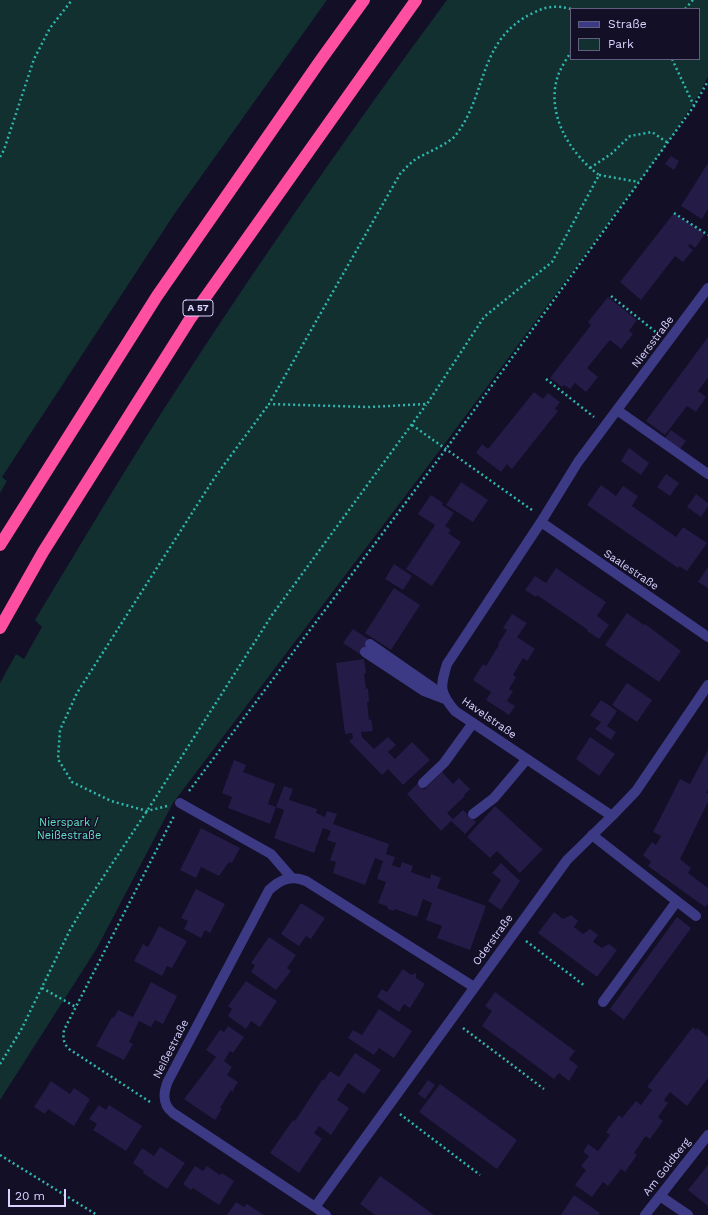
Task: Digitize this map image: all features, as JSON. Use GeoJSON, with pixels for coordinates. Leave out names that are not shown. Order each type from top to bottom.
{"type":"FeatureCollection","features":[{"type":"Feature","properties":{"kind":"highway"},"geometry":{"type":"LineString","coordinates":[[0,545],[157,296],[364,0]]}},
{"type":"Feature","properties":{"kind":"highway","name":"A 57"},"geometry":{"type":"LineString","coordinates":[[0,628],[43,552],[190,319],[416,0]]}},
{"type":"Feature","properties":{"kind":"street","name":"Niersstraße"},"geometry":{"type":"LineString","coordinates":[[541,522],[578,462],[708,288]]}},
{"type":"Feature","properties":{"kind":"street"},"geometry":{"type":"LineString","coordinates":[[617,410],[708,474]]}},
{"type":"Feature","properties":{"kind":"street"},"geometry":{"type":"LineString","coordinates":[[368,648],[424,691],[444,697],[442,682],[447,664],[541,522]]}},
{"type":"Feature","properties":{"kind":"street","name":"Saalestraße"},"geometry":{"type":"LineString","coordinates":[[541,522],[708,637]]}},
{"type":"Feature","properties":{"kind":"street","name":"Oderstraße"},"geometry":{"type":"LineString","coordinates":[[316,1208],[567,860],[636,791],[708,685]]}},
{"type":"Feature","properties":{"kind":"street","name":"Havelstraße"},"geometry":{"type":"LineString","coordinates":[[444,697],[455,711],[612,816]]}},
{"type":"Feature","properties":{"kind":"street"},"geometry":{"type":"LineString","coordinates":[[423,783],[444,762],[473,723]]}},
{"type":"Feature","properties":{"kind":"street"},"geometry":{"type":"LineString","coordinates":[[473,814],[494,798],[527,759]]}},
{"type":"Feature","properties":{"kind":"street"},"geometry":{"type":"LineString","coordinates":[[180,803],[271,854],[291,877],[306,881],[474,987]]}},
{"type":"Feature","properties":{"kind":"street"},"geometry":{"type":"LineString","coordinates":[[592,835],[696,916]]}},
{"type":"Feature","properties":{"kind":"street","name":"Neißestraße"},"geometry":{"type":"LineString","coordinates":[[291,877],[275,884],[265,896],[168,1081],[164,1093],[164,1099],[169,1110],[173,1114],[316,1208]]}},
{"type":"Feature","properties":{"kind":"street"},"geometry":{"type":"LineString","coordinates":[[603,1002],[677,901]]}},
{"type":"Feature","properties":{"kind":"street","name":"Am Goldberg"},"geometry":{"type":"LineString","coordinates":[[646,1215],[708,1135]]}},
{"type":"Feature","properties":{"kind":"street"},"geometry":{"type":"LineString","coordinates":[[660,1196],[688,1215]]}},
{"type":"Feature","properties":{"kind":"street"},"geometry":{"type":"LineString","coordinates":[[316,1208],[326,1215]]}},
{"type":"Feature","properties":{"kind":"path"},"geometry":{"type":"LineString","coordinates":[[0,158],[34,59],[50,28],[72,0]]}},
{"type":"Feature","properties":{"kind":"path"},"geometry":{"type":"LineString","coordinates":[[686,8],[693,0]]}},
{"type":"Feature","properties":{"kind":"path"},"geometry":{"type":"LineString","coordinates":[[180,803],[147,811],[111,801],[72,782],[58,759],[60,730],[77,693],[215,477],[269,404],[400,174],[414,160],[453,138],[466,122],[487,61],[502,37],[524,17],[545,7],[562,6],[570,9]]}},
{"type":"Feature","properties":{"kind":"path"},"geometry":{"type":"LineString","coordinates":[[570,54],[559,73],[554,96],[558,119],[566,138],[578,157],[599,175],[639,182]]}},
{"type":"Feature","properties":{"kind":"path"},"geometry":{"type":"LineString","coordinates":[[672,60],[694,106]]}},
{"type":"Feature","properties":{"kind":"path"},"geometry":{"type":"LineString","coordinates":[[173,1114],[160,1109],[69,1048],[65,1045],[63,1040],[64,1030],[180,803],[446,449],[668,143],[694,106],[708,81]]}},
{"type":"Feature","properties":{"kind":"path"},"geometry":{"type":"LineString","coordinates":[[590,168],[611,154],[630,136],[652,132],[668,143]]}},
{"type":"Feature","properties":{"kind":"path"},"geometry":{"type":"LineString","coordinates":[[0,1064],[20,1030],[73,925],[86,903],[147,811],[272,615],[427,404],[484,317],[552,262],[599,175]]}},
{"type":"Feature","properties":{"kind":"path"},"geometry":{"type":"LineString","coordinates":[[674,213],[708,235]]}},
{"type":"Feature","properties":{"kind":"path"},"geometry":{"type":"LineString","coordinates":[[611,296],[668,342]]}},
{"type":"Feature","properties":{"kind":"path"},"geometry":{"type":"LineString","coordinates":[[546,379],[605,426]]}},
{"type":"Feature","properties":{"kind":"path"},"geometry":{"type":"LineString","coordinates":[[269,404],[368,408],[427,404]]}},
{"type":"Feature","properties":{"kind":"path"},"geometry":{"type":"LineString","coordinates":[[412,425],[532,509],[541,522]]}},
{"type":"Feature","properties":{"kind":"path"},"geometry":{"type":"LineString","coordinates":[[514,932],[585,986]]}},
{"type":"Feature","properties":{"kind":"path"},"geometry":{"type":"LineString","coordinates":[[42,988],[76,1007]]}},
{"type":"Feature","properties":{"kind":"path"},"geometry":{"type":"LineString","coordinates":[[451,1019],[544,1089]]}},
{"type":"Feature","properties":{"kind":"path"},"geometry":{"type":"LineString","coordinates":[[389,1106],[480,1175]]}},
{"type":"Feature","properties":{"kind":"path"},"geometry":{"type":"LineString","coordinates":[[0,1155],[97,1215]]}},
{"type":"Feature","properties":{"kind":"green space"},"geometry":{"type":"Polygon","coordinates":[[[0,0],[327,0],[175,213],[2,477],[7,481],[0,493],[0,0]]]}},
{"type":"Feature","properties":{"kind":"green space","name":"Nierspark / Neißestraße"},"geometry":{"type":"Polygon","coordinates":[[[447,0],[708,0],[708,76],[701,91],[668,143],[446,442],[173,803],[97,948],[0,1100],[0,683],[16,654],[24,659],[42,627],[35,620],[108,498],[165,408],[280,234],[447,0]]]}},
{"type":"Feature","properties":{"kind":"building"},"geometry":{"type":"Polygon","coordinates":[[[671,156],[679,161],[674,170],[665,164],[671,156]]]}},
{"type":"Feature","properties":{"kind":"building"},"geometry":{"type":"Polygon","coordinates":[[[708,163],[708,209],[702,219],[681,206],[708,163]]]}},
{"type":"Feature","properties":{"kind":"building"},"geometry":{"type":"Polygon","coordinates":[[[674,213],[705,234],[695,248],[690,244],[688,246],[693,250],[683,262],[675,256],[641,300],[620,282],[674,213]]]}},
{"type":"Feature","properties":{"kind":"building"},"geometry":{"type":"Polygon","coordinates":[[[608,297],[637,320],[629,331],[633,334],[621,349],[610,340],[587,368],[598,377],[586,392],[575,383],[570,389],[564,385],[562,387],[550,378],[591,325],[588,322],[608,297]]]}},
{"type":"Feature","properties":{"kind":"building"},"geometry":{"type":"Polygon","coordinates":[[[708,337],[708,378],[698,391],[706,397],[696,412],[687,406],[665,435],[646,421],[708,337]]]}},
{"type":"Feature","properties":{"kind":"building"},"geometry":{"type":"Polygon","coordinates":[[[534,392],[543,399],[548,393],[560,402],[555,409],[558,411],[512,469],[507,464],[501,472],[476,453],[482,444],[488,449],[534,392]]]}},
{"type":"Feature","properties":{"kind":"building"},"geometry":{"type":"Polygon","coordinates":[[[671,430],[686,441],[680,449],[665,438],[671,430]]]}},
{"type":"Feature","properties":{"kind":"building"},"geometry":{"type":"Polygon","coordinates":[[[629,448],[649,463],[641,475],[621,461],[629,448]]]}},
{"type":"Feature","properties":{"kind":"building"},"geometry":{"type":"Polygon","coordinates":[[[666,474],[679,483],[670,496],[657,487],[666,474]]]}},
{"type":"Feature","properties":{"kind":"building"},"geometry":{"type":"Polygon","coordinates":[[[461,482],[488,500],[473,522],[446,505],[461,482]]]}},
{"type":"Feature","properties":{"kind":"building"},"geometry":{"type":"Polygon","coordinates":[[[601,485],[616,496],[623,486],[638,496],[632,506],[676,537],[683,527],[707,543],[687,571],[679,566],[678,568],[587,505],[601,485]]]}},
{"type":"Feature","properties":{"kind":"building"},"geometry":{"type":"Polygon","coordinates":[[[696,494],[708,503],[708,506],[701,517],[687,507],[696,494]]]}},
{"type":"Feature","properties":{"kind":"building"},"geometry":{"type":"Polygon","coordinates":[[[431,495],[454,513],[445,526],[451,530],[448,533],[461,542],[432,586],[406,569],[435,525],[418,514],[431,495]]]}},
{"type":"Feature","properties":{"kind":"building"},"geometry":{"type":"Polygon","coordinates":[[[394,564],[412,576],[403,590],[385,579],[394,564]]]}},
{"type":"Feature","properties":{"kind":"building"},"geometry":{"type":"Polygon","coordinates":[[[708,567],[708,588],[698,582],[708,567]]]}},
{"type":"Feature","properties":{"kind":"building"},"geometry":{"type":"Polygon","coordinates":[[[556,568],[606,602],[597,616],[609,625],[599,639],[537,595],[536,597],[525,590],[535,576],[546,583],[556,568]]]}},
{"type":"Feature","properties":{"kind":"building"},"geometry":{"type":"Polygon","coordinates":[[[394,588],[420,605],[391,650],[365,633],[394,588]]]}},
{"type":"Feature","properties":{"kind":"building"},"geometry":{"type":"Polygon","coordinates":[[[627,613],[644,625],[645,624],[681,651],[659,682],[605,645],[627,613]]]}},
{"type":"Feature","properties":{"kind":"building"},"geometry":{"type":"Polygon","coordinates":[[[512,614],[527,623],[517,637],[535,649],[527,661],[523,658],[513,675],[516,677],[509,689],[513,691],[507,701],[515,706],[509,715],[486,700],[491,692],[473,680],[483,664],[486,666],[499,645],[498,644],[507,630],[503,628],[512,614]]]}},
{"type":"Feature","properties":{"kind":"building"},"geometry":{"type":"Polygon","coordinates":[[[353,629],[371,641],[361,655],[343,643],[353,629]]]}},
{"type":"Feature","properties":{"kind":"building"},"geometry":{"type":"Polygon","coordinates":[[[364,659],[366,689],[368,688],[369,702],[367,702],[369,720],[371,719],[373,731],[361,732],[362,737],[374,749],[388,737],[396,745],[388,752],[395,759],[412,742],[430,760],[403,785],[388,769],[382,775],[349,741],[353,738],[352,733],[345,734],[336,663],[364,659]]]}},
{"type":"Feature","properties":{"kind":"building"},"geometry":{"type":"Polygon","coordinates":[[[627,683],[652,700],[637,722],[612,705],[627,683]]]}},
{"type":"Feature","properties":{"kind":"building"},"geometry":{"type":"Polygon","coordinates":[[[601,700],[617,711],[607,726],[616,732],[611,740],[595,729],[601,722],[590,715],[601,700]]]}},
{"type":"Feature","properties":{"kind":"building"},"geometry":{"type":"Polygon","coordinates":[[[590,737],[615,754],[599,776],[576,759],[590,737]]]}},
{"type":"Feature","properties":{"kind":"building"},"geometry":{"type":"Polygon","coordinates":[[[708,750],[708,789],[706,793],[708,793],[708,802],[680,859],[691,868],[688,873],[708,888],[708,904],[705,907],[648,866],[651,862],[643,855],[652,842],[656,845],[661,836],[653,832],[680,779],[690,784],[708,750]]]}},
{"type":"Feature","properties":{"kind":"building"},"geometry":{"type":"Polygon","coordinates":[[[234,760],[246,765],[243,772],[275,784],[268,804],[276,807],[270,824],[228,808],[232,797],[222,793],[234,760]]]}},
{"type":"Feature","properties":{"kind":"building"},"geometry":{"type":"Polygon","coordinates":[[[442,772],[453,784],[459,778],[470,789],[464,795],[465,796],[447,813],[453,819],[463,810],[476,822],[465,834],[451,821],[441,831],[407,794],[418,783],[424,790],[442,772]]]}},
{"type":"Feature","properties":{"kind":"building"},"geometry":{"type":"Polygon","coordinates":[[[284,786],[293,789],[289,800],[317,809],[316,813],[325,817],[327,811],[337,814],[333,824],[389,844],[386,854],[395,857],[392,865],[400,868],[402,862],[413,866],[411,872],[430,879],[431,874],[441,878],[437,888],[486,906],[470,950],[437,938],[442,926],[426,920],[432,903],[423,899],[417,917],[395,909],[393,911],[388,909],[387,906],[378,903],[386,882],[377,879],[383,861],[375,858],[365,885],[333,873],[336,862],[330,860],[336,843],[327,840],[331,831],[323,828],[314,853],[274,838],[284,810],[276,807],[284,786]]]}},
{"type":"Feature","properties":{"kind":"building"},"geometry":{"type":"Polygon","coordinates":[[[495,806],[543,849],[520,873],[497,851],[490,858],[467,837],[495,806]]]}},
{"type":"Feature","properties":{"kind":"building"},"geometry":{"type":"Polygon","coordinates":[[[201,828],[240,848],[232,863],[229,862],[219,876],[201,867],[196,878],[180,870],[201,828]]]}},
{"type":"Feature","properties":{"kind":"building"},"geometry":{"type":"Polygon","coordinates":[[[501,863],[520,881],[501,910],[488,901],[501,880],[492,873],[501,863]]]}},
{"type":"Feature","properties":{"kind":"building"},"geometry":{"type":"Polygon","coordinates":[[[196,889],[225,904],[210,933],[205,930],[201,938],[184,929],[188,921],[181,918],[196,889]]]}},
{"type":"Feature","properties":{"kind":"building"},"geometry":{"type":"Polygon","coordinates":[[[301,903],[325,918],[311,939],[306,936],[299,946],[281,934],[301,903]]]}},
{"type":"Feature","properties":{"kind":"building"},"geometry":{"type":"Polygon","coordinates":[[[554,912],[563,919],[571,915],[578,921],[574,927],[583,934],[590,929],[598,935],[593,942],[602,948],[609,944],[617,950],[597,977],[538,933],[554,912]]]}},
{"type":"Feature","properties":{"kind":"building"},"geometry":{"type":"Polygon","coordinates":[[[677,917],[691,928],[624,1020],[610,1009],[677,917]]]}},
{"type":"Feature","properties":{"kind":"building"},"geometry":{"type":"Polygon","coordinates":[[[159,926],[187,941],[172,968],[167,966],[162,976],[134,961],[143,944],[148,947],[159,926]]]}},
{"type":"Feature","properties":{"kind":"building"},"geometry":{"type":"Polygon","coordinates":[[[269,937],[296,955],[287,968],[291,971],[276,990],[251,972],[255,965],[251,963],[269,937]]]}},
{"type":"Feature","properties":{"kind":"building"},"geometry":{"type":"Polygon","coordinates":[[[403,969],[411,975],[416,973],[416,978],[425,984],[410,1008],[404,1004],[399,1012],[377,997],[382,989],[387,992],[403,969]]]}},
{"type":"Feature","properties":{"kind":"building"},"geometry":{"type":"Polygon","coordinates":[[[246,981],[277,1001],[260,1027],[251,1021],[246,1029],[228,1016],[232,1009],[228,1006],[246,981]]]}},
{"type":"Feature","properties":{"kind":"building"},"geometry":{"type":"Polygon","coordinates":[[[151,982],[177,996],[163,1024],[155,1020],[151,1027],[139,1021],[129,1042],[133,1044],[124,1060],[96,1046],[112,1017],[114,1018],[118,1010],[133,1017],[151,982]]]}},
{"type":"Feature","properties":{"kind":"building"},"geometry":{"type":"Polygon","coordinates":[[[495,992],[575,1051],[569,1059],[578,1066],[569,1081],[559,1073],[554,1079],[482,1026],[492,1011],[485,1006],[495,992]]]}},
{"type":"Feature","properties":{"kind":"building"},"geometry":{"type":"Polygon","coordinates":[[[379,1009],[412,1031],[394,1058],[379,1048],[374,1055],[348,1038],[353,1030],[362,1035],[379,1009]]]}},
{"type":"Feature","properties":{"kind":"building"},"geometry":{"type":"Polygon","coordinates":[[[228,1026],[244,1037],[233,1053],[230,1051],[224,1061],[232,1067],[227,1075],[238,1082],[233,1092],[231,1090],[220,1108],[222,1109],[215,1120],[184,1099],[216,1057],[206,1050],[220,1030],[224,1032],[228,1026]]]}},
{"type":"Feature","properties":{"kind":"building"},"geometry":{"type":"Polygon","coordinates":[[[693,1027],[696,1030],[697,1028],[708,1037],[708,1078],[687,1106],[670,1092],[664,1100],[668,1103],[658,1117],[663,1121],[650,1139],[646,1136],[642,1141],[634,1153],[637,1155],[625,1172],[621,1169],[608,1186],[603,1182],[592,1197],[575,1185],[586,1170],[581,1166],[589,1156],[583,1152],[588,1144],[598,1151],[610,1135],[606,1132],[619,1115],[622,1118],[636,1101],[641,1105],[652,1090],[647,1087],[693,1027]]]}},
{"type":"Feature","properties":{"kind":"building"},"geometry":{"type":"Polygon","coordinates":[[[355,1053],[381,1070],[364,1094],[348,1083],[337,1100],[349,1108],[331,1135],[319,1126],[314,1133],[322,1139],[299,1173],[270,1153],[293,1120],[295,1121],[322,1080],[324,1080],[330,1071],[339,1077],[355,1053]]]}},
{"type":"Feature","properties":{"kind":"building"},"geometry":{"type":"Polygon","coordinates":[[[428,1080],[435,1085],[425,1099],[418,1094],[428,1080]]]}},
{"type":"Feature","properties":{"kind":"building"},"geometry":{"type":"Polygon","coordinates":[[[51,1081],[70,1094],[74,1088],[90,1099],[74,1126],[48,1109],[45,1114],[34,1107],[51,1081]]]}},
{"type":"Feature","properties":{"kind":"building"},"geometry":{"type":"Polygon","coordinates":[[[440,1084],[517,1140],[497,1169],[419,1112],[440,1084]]]}},
{"type":"Feature","properties":{"kind":"building"},"geometry":{"type":"Polygon","coordinates":[[[99,1105],[106,1110],[109,1105],[142,1126],[126,1151],[93,1130],[97,1124],[89,1119],[99,1105]]]}},
{"type":"Feature","properties":{"kind":"building"},"geometry":{"type":"Polygon","coordinates":[[[160,1147],[185,1163],[167,1189],[143,1173],[144,1171],[133,1163],[142,1148],[154,1156],[160,1147]]]}},
{"type":"Feature","properties":{"kind":"building"},"geometry":{"type":"Polygon","coordinates":[[[708,1165],[708,1206],[688,1190],[708,1165]]]}},
{"type":"Feature","properties":{"kind":"building"},"geometry":{"type":"Polygon","coordinates":[[[195,1166],[203,1171],[207,1166],[220,1175],[222,1173],[234,1181],[219,1205],[193,1188],[191,1190],[183,1184],[195,1166]]]}},
{"type":"Feature","properties":{"kind":"building"},"geometry":{"type":"Polygon","coordinates":[[[380,1176],[434,1215],[375,1215],[360,1204],[380,1176]]]}},
{"type":"Feature","properties":{"kind":"building"},"geometry":{"type":"Polygon","coordinates":[[[574,1195],[600,1213],[599,1215],[561,1215],[574,1195]]]}},
{"type":"Feature","properties":{"kind":"building"},"geometry":{"type":"Polygon","coordinates":[[[236,1202],[244,1207],[247,1204],[264,1215],[227,1215],[236,1202]]]}}]}
